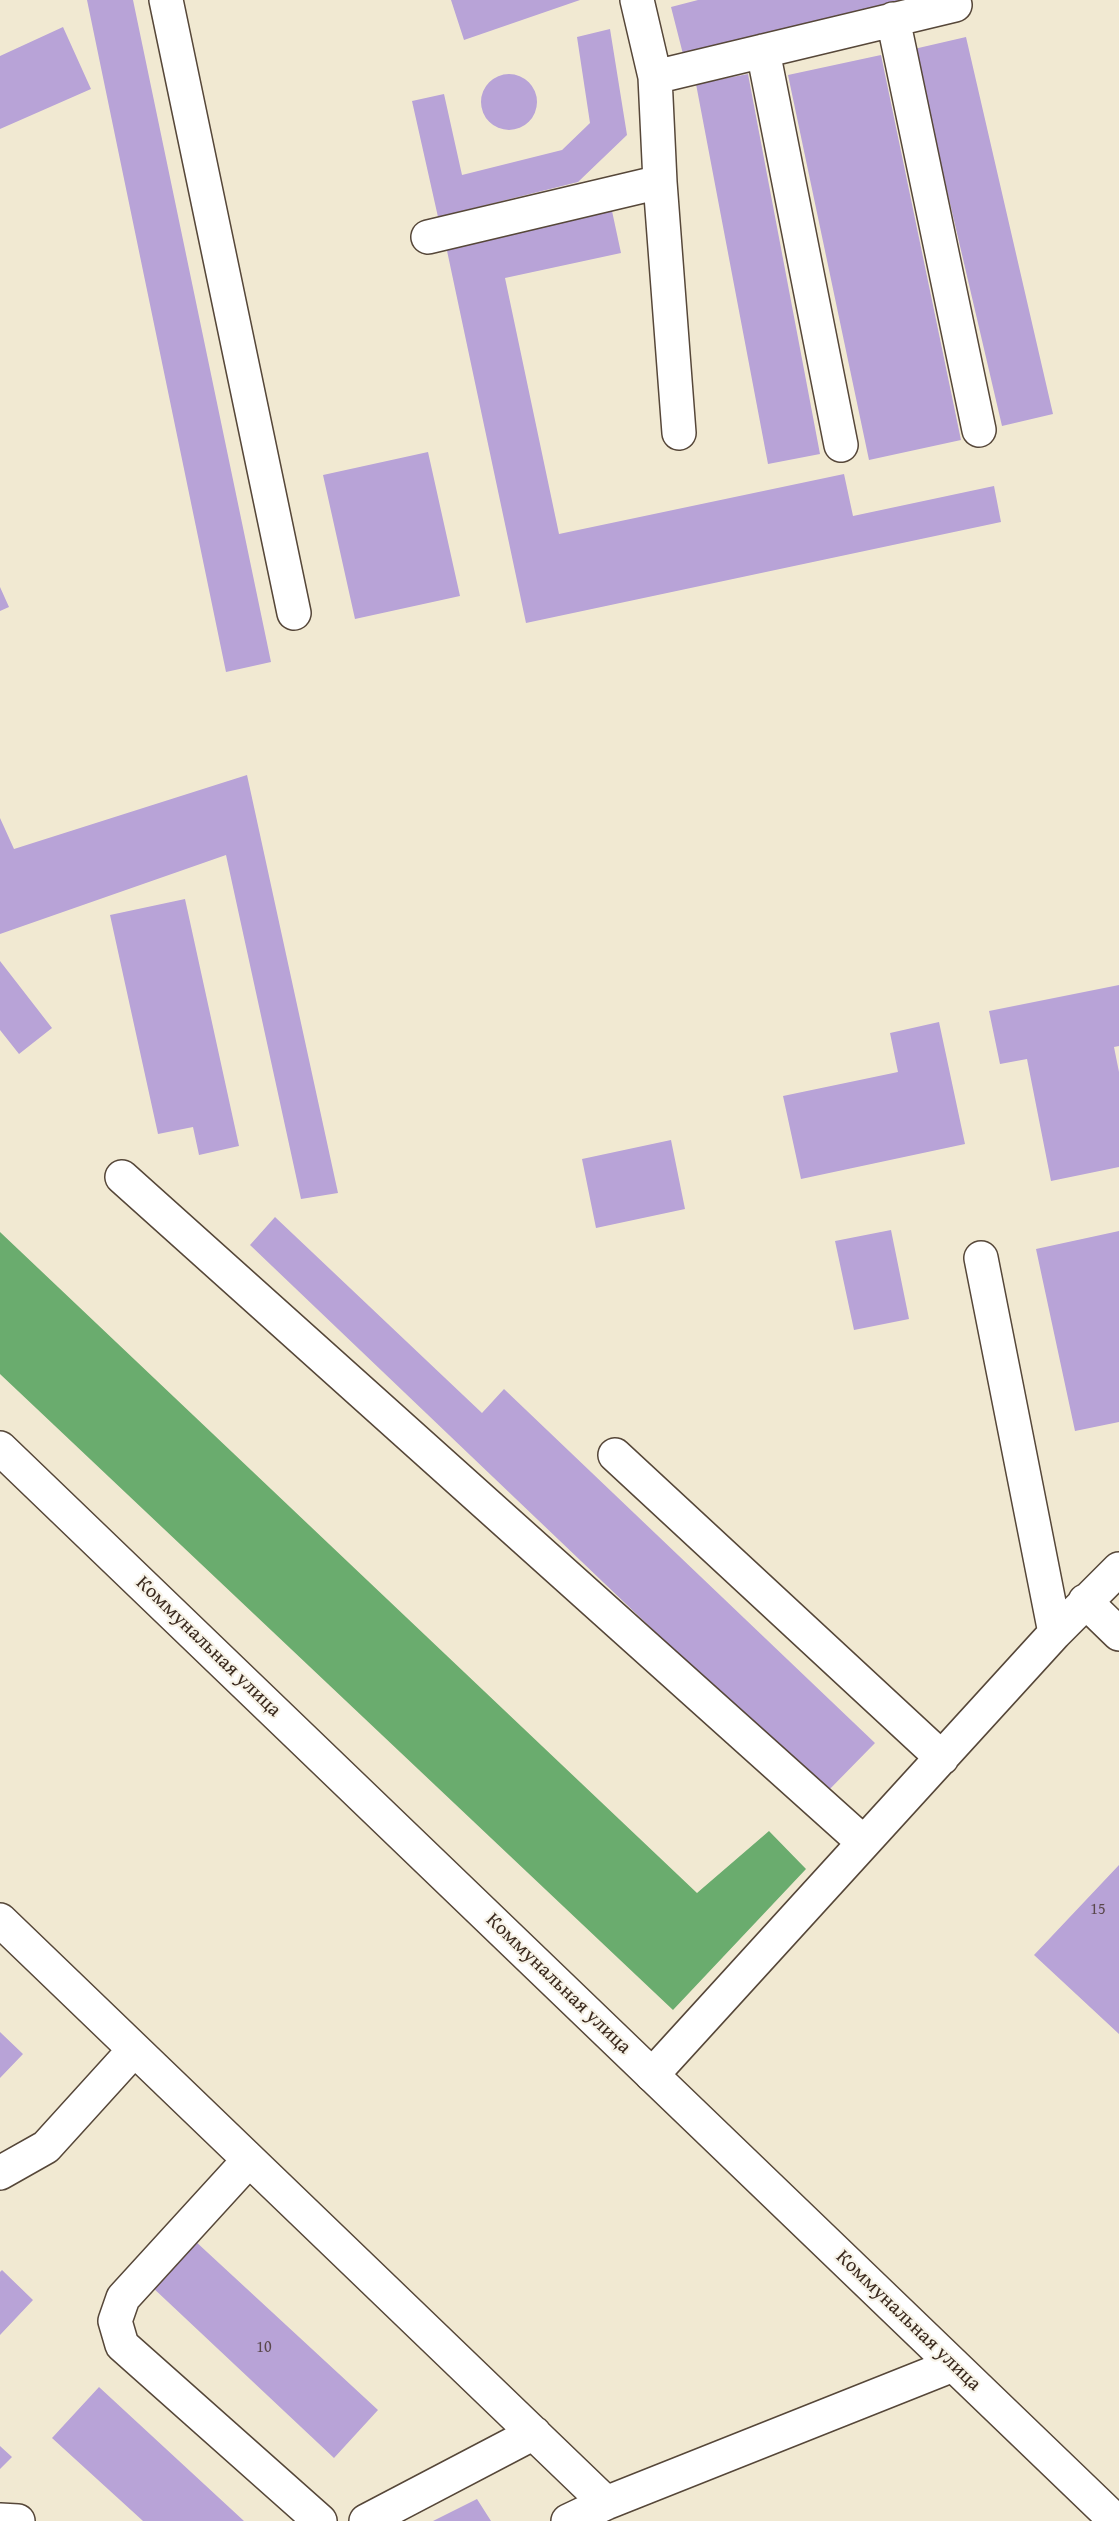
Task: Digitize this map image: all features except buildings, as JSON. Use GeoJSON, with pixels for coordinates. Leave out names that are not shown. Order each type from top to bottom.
{"type":"FeatureCollection","features":[{"type":"Feature","properties":{"kind":"main road"},"geometry":{"type":"LineString","coordinates":[[166,0],[294,613]]}},
{"type":"Feature","properties":{"kind":"main road"},"geometry":{"type":"LineString","coordinates":[[638,0],[655,77],[660,182],[680,433]]}},
{"type":"Feature","properties":{"kind":"main road"},"geometry":{"type":"LineString","coordinates":[[655,77],[955,4]]}},
{"type":"Feature","properties":{"kind":"main road"},"geometry":{"type":"LineString","coordinates":[[893,19],[979,430]]}},
{"type":"Feature","properties":{"kind":"main road"},"geometry":{"type":"LineString","coordinates":[[763,51],[841,445]]}},
{"type":"Feature","properties":{"kind":"main road"},"geometry":{"type":"LineString","coordinates":[[428,237],[660,182]]}},
{"type":"Feature","properties":{"kind":"main road"},"geometry":{"type":"LineString","coordinates":[[122,1177],[863,1842]]}},
{"type":"Feature","properties":{"kind":"main road"},"geometry":{"type":"LineString","coordinates":[[981,1258],[1055,1633]]}},
{"type":"Feature","properties":{"kind":"main road","name":"Коммунальная улица"},"geometry":{"type":"LineString","coordinates":[[0,1448],[1116,2521]]}},
{"type":"Feature","properties":{"kind":"main road"},"geometry":{"type":"LineString","coordinates":[[615,1455],[942,1758]]}},
{"type":"Feature","properties":{"kind":"main road"},"geometry":{"type":"LineString","coordinates":[[652,2075],[1055,1633],[1119,1569]]}},
{"type":"Feature","properties":{"kind":"main road"},"geometry":{"type":"LineString","coordinates":[[1085,1601],[1119,1634]]}},
{"type":"Feature","properties":{"kind":"main road"},"geometry":{"type":"LineString","coordinates":[[0,1920],[606,2503]]}},
{"type":"Feature","properties":{"kind":"main road"},"geometry":{"type":"LineString","coordinates":[[0,2173],[45,2147],[134,2050]]}},
{"type":"Feature","properties":{"kind":"main road"},"geometry":{"type":"LineString","coordinates":[[249,2160],[123,2298],[115,2321],[122,2345],[320,2521]]}},
{"type":"Feature","properties":{"kind":"main road"},"geometry":{"type":"LineString","coordinates":[[568,2521],[606,2503],[953,2365]]}},
{"type":"Feature","properties":{"kind":"main road"},"geometry":{"type":"LineString","coordinates":[[366,2521],[534,2433]]}},
{"type":"Feature","properties":{"kind":"main road"},"geometry":{"type":"LineString","coordinates":[[0,2520],[18,2521]]}},
{"type":"Feature","properties":{"kind":"green space"},"geometry":{"type":"Polygon","coordinates":[[[0,1232],[697,1893],[769,1831],[806,1869],[673,2010],[0,1374],[0,1232]]]}}]}
